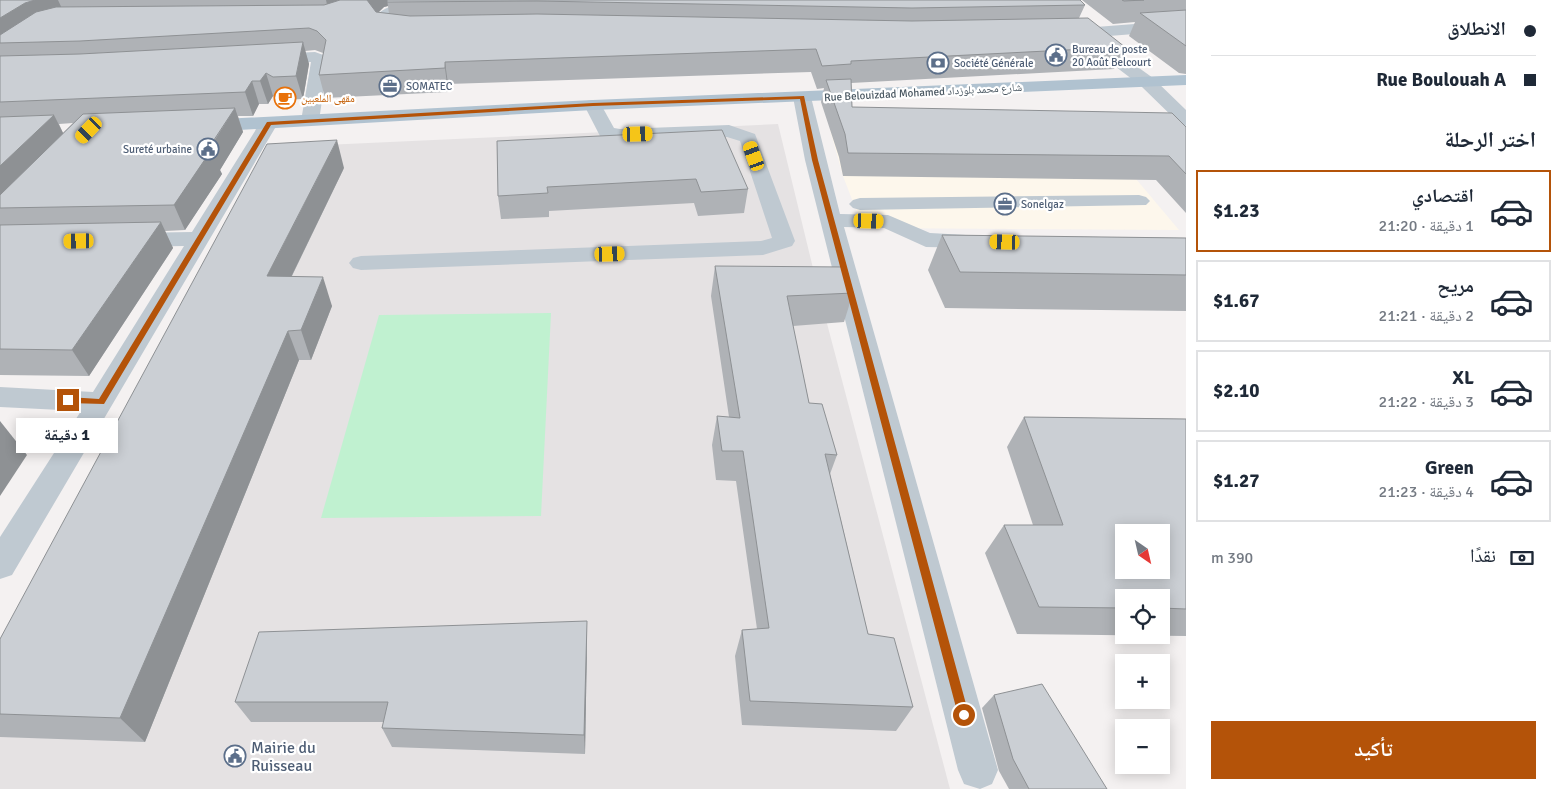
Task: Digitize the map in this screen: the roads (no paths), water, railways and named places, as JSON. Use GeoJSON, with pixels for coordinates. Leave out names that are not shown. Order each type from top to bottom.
{"type":"FeatureCollection","features":[{"type":"Feature","properties":{"kind":"main road","name":"Rue Belouizdad Mohamed شارع محمد بلوزداد"},"geometry":{"type":"LineString","coordinates":[[189,126],[593,105],[1186,80]]}},
{"type":"Feature","properties":{"kind":"street"},"geometry":{"type":"LineString","coordinates":[[423,31],[385,28],[380,20],[387,12],[405,7],[490,0]]}},
{"type":"Feature","properties":{"kind":"street"},"geometry":{"type":"LineString","coordinates":[[1063,34],[1186,26]]}},
{"type":"Feature","properties":{"kind":"street"},"geometry":{"type":"LineString","coordinates":[[1083,33],[1147,82],[1186,120]]}},
{"type":"Feature","properties":{"kind":"street"},"geometry":{"type":"LineString","coordinates":[[257,60],[315,57],[320,59],[310,121]]}},
{"type":"Feature","properties":{"kind":"street"},"geometry":{"type":"LineString","coordinates":[[802,97],[815,160],[978,770]]}},
{"type":"Feature","properties":{"kind":"street"},"geometry":{"type":"LineString","coordinates":[[361,263],[763,248],[784,241],[748,138],[729,131],[620,135],[608,132],[593,105]]}},
{"type":"Feature","properties":{"kind":"street"},"geometry":{"type":"LineString","coordinates":[[2,560],[101,402],[269,123]]}},
{"type":"Feature","properties":{"kind":"street"},"geometry":{"type":"LineString","coordinates":[[830,212],[1139,201]]}},
{"type":"Feature","properties":{"kind":"street"},"geometry":{"type":"LineString","coordinates":[[830,212],[888,222],[926,240],[995,242]]}},
{"type":"Feature","properties":{"kind":"street"},"geometry":{"type":"LineString","coordinates":[[109,240],[198,239]]}},
{"type":"Feature","properties":{"kind":"street"},"geometry":{"type":"LineString","coordinates":[[0,397],[101,402]]}},
{"type":"Feature","properties":{"kind":"place","name":"Bureau de poste 20 Août Belcourt"},"geometry":{"type":"Point","coordinates":[1056,55]}},
{"type":"Feature","properties":{"kind":"place","name":"Société Générale"},"geometry":{"type":"Point","coordinates":[938,63]}},
{"type":"Feature","properties":{"kind":"place","name":"SOMATEC"},"geometry":{"type":"Point","coordinates":[390,86]}},
{"type":"Feature","properties":{"kind":"place","name":"مقهى الملعبين"},"geometry":{"type":"Point","coordinates":[285,98]}},
{"type":"Feature","properties":{"kind":"place","name":"Sureté urbaine"},"geometry":{"type":"Point","coordinates":[208,149]}},
{"type":"Feature","properties":{"kind":"place","name":"Sonelgaz"},"geometry":{"type":"Point","coordinates":[1005,204]}},
{"type":"Feature","properties":{"kind":"place","name":"Mairie du Ruisseau"},"geometry":{"type":"Point","coordinates":[235,756]}}]}
